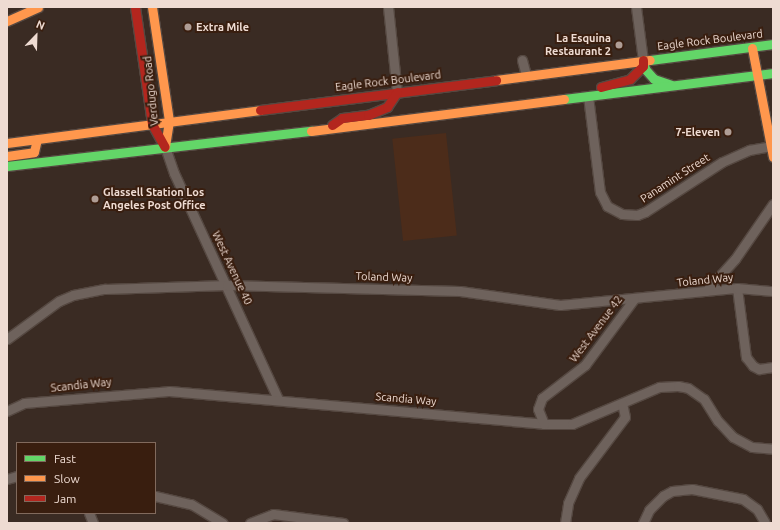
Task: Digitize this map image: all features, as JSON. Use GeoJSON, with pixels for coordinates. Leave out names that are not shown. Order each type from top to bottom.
{"type":"FeatureCollection","features":[{"type":"Feature","properties":{"kind":"main road"},"geometry":{"type":"LineString","coordinates":[[7,21],[38,7]]}},
{"type":"Feature","properties":{"kind":"main road","name":"Verdugo Road"},"geometry":{"type":"LineString","coordinates":[[135,7],[152,124],[165,147]]}},
{"type":"Feature","properties":{"kind":"main road","name":"Verdugo Road"},"geometry":{"type":"LineString","coordinates":[[152,7],[169,122],[165,147]]}},
{"type":"Feature","properties":{"kind":"main road"},"geometry":{"type":"LineString","coordinates":[[7,31],[20,16]]}},
{"type":"Feature","properties":{"kind":"main road","name":"Eagle Rock Boulevard"},"geometry":{"type":"LineString","coordinates":[[7,143],[643,60],[752,48],[773,44]]}},
{"type":"Feature","properties":{"kind":"main road"},"geometry":{"type":"LineString","coordinates":[[752,48],[773,157]]}},
{"type":"Feature","properties":{"kind":"main road"},"geometry":{"type":"LineString","coordinates":[[643,60],[646,69],[654,79],[676,86]]}},
{"type":"Feature","properties":{"kind":"main road"},"geometry":{"type":"LineString","coordinates":[[554,101],[630,79],[643,66],[643,60]]}},
{"type":"Feature","properties":{"kind":"main road"},"geometry":{"type":"LineString","coordinates":[[7,166],[331,129],[773,73]]}},
{"type":"Feature","properties":{"kind":"main road"},"geometry":{"type":"LineString","coordinates":[[331,129],[337,120],[368,115],[387,107],[397,92]]}},
{"type":"Feature","properties":{"kind":"main road"},"geometry":{"type":"LineString","coordinates":[[7,156],[34,152],[37,138]]}},
{"type":"Feature","properties":{"kind":"street"},"geometry":{"type":"LineString","coordinates":[[388,7],[397,92]]}},
{"type":"Feature","properties":{"kind":"street"},"geometry":{"type":"LineString","coordinates":[[636,7],[643,60]]}},
{"type":"Feature","properties":{"kind":"street"},"geometry":{"type":"LineString","coordinates":[[522,60],[526,75]]}},
{"type":"Feature","properties":{"kind":"street","name":"Panamint Street"},"geometry":{"type":"LineString","coordinates":[[588,96],[600,192],[607,206],[622,214],[637,215],[645,212],[722,162],[750,150],[771,146]]}},
{"type":"Feature","properties":{"kind":"street","name":"West Avenue 40"},"geometry":{"type":"LineString","coordinates":[[165,147],[174,173],[227,285],[278,399]]}},
{"type":"Feature","properties":{"kind":"street"},"geometry":{"type":"LineString","coordinates":[[706,291],[735,259],[773,204]]}},
{"type":"Feature","properties":{"kind":"street","name":"Toland Way"},"geometry":{"type":"LineString","coordinates":[[7,339],[46,309],[73,295],[90,291],[227,285],[460,291],[560,305],[737,288],[773,291]]}},
{"type":"Feature","properties":{"kind":"street"},"geometry":{"type":"LineString","coordinates":[[737,288],[746,357],[753,366],[759,369],[773,367]]}},
{"type":"Feature","properties":{"kind":"street","name":"West Avenue 42"},"geometry":{"type":"LineString","coordinates":[[544,424],[538,409],[542,398],[573,377],[585,365],[634,299]]}},
{"type":"Feature","properties":{"kind":"street","name":"Scandia Way"},"geometry":{"type":"LineString","coordinates":[[7,411],[24,403],[148,390],[278,399],[544,424],[572,424],[659,387],[673,385],[688,388],[704,398],[718,421],[734,437],[752,447],[773,449]]}},
{"type":"Feature","properties":{"kind":"street"},"geometry":{"type":"LineString","coordinates":[[565,523],[568,504],[579,478],[625,417],[622,403]]}},
{"type":"Feature","properties":{"kind":"street"},"geometry":{"type":"LineString","coordinates":[[643,523],[649,510],[663,496],[677,490],[692,489],[743,499],[757,509],[765,523]]}},
{"type":"Feature","properties":{"kind":"street"},"geometry":{"type":"LineString","coordinates":[[156,496],[191,504],[223,523]]}},
{"type":"Feature","properties":{"kind":"street"},"geometry":{"type":"LineString","coordinates":[[250,523],[273,514],[343,523]]}},
{"type":"Feature","properties":{"kind":"shaded area"},"geometry":{"type":"Polygon","coordinates":[[[446,133],[457,235],[403,241],[392,139],[446,133]]]}},
{"type":"Feature","properties":{"kind":"traffic: fast"},"geometry":{"type":"LineString","coordinates":[[650,60],[773,44]]}},
{"type":"Feature","properties":{"kind":"traffic: fast"},"geometry":{"type":"LineString","coordinates":[[643,60],[645,69],[654,79],[671,85]]}},
{"type":"Feature","properties":{"kind":"traffic: fast"},"geometry":{"type":"LineString","coordinates":[[564,99],[773,73]]}},
{"type":"Feature","properties":{"kind":"traffic: fast"},"geometry":{"type":"LineString","coordinates":[[7,166],[311,131]]}},
{"type":"Feature","properties":{"kind":"traffic: slow"},"geometry":{"type":"LineString","coordinates":[[7,21],[38,7]]}},
{"type":"Feature","properties":{"kind":"traffic: slow"},"geometry":{"type":"LineString","coordinates":[[152,7],[169,121],[165,147]]}},
{"type":"Feature","properties":{"kind":"traffic: slow"},"geometry":{"type":"LineString","coordinates":[[752,48],[773,157]]}},
{"type":"Feature","properties":{"kind":"traffic: slow"},"geometry":{"type":"LineString","coordinates":[[496,80],[650,60]]}},
{"type":"Feature","properties":{"kind":"traffic: slow"},"geometry":{"type":"LineString","coordinates":[[311,131],[564,99]]}},
{"type":"Feature","properties":{"kind":"traffic: slow"},"geometry":{"type":"LineString","coordinates":[[7,143],[260,110]]}},
{"type":"Feature","properties":{"kind":"traffic: slow"},"geometry":{"type":"LineString","coordinates":[[7,156],[34,152],[37,139]]}},
{"type":"Feature","properties":{"kind":"traffic: jam"},"geometry":{"type":"LineString","coordinates":[[135,7],[152,124],[165,147]]}},
{"type":"Feature","properties":{"kind":"traffic: jam"},"geometry":{"type":"LineString","coordinates":[[601,87],[630,79],[643,66],[643,60]]}},
{"type":"Feature","properties":{"kind":"traffic: jam"},"geometry":{"type":"LineString","coordinates":[[260,110],[496,80]]}},
{"type":"Feature","properties":{"kind":"traffic: jam"},"geometry":{"type":"LineString","coordinates":[[332,125],[342,118],[368,115],[387,107],[397,92]]}},
{"type":"Feature","properties":{"kind":"place","name":"Extra Mile"},"geometry":{"type":"Point","coordinates":[188,27]}},
{"type":"Feature","properties":{"kind":"place","name":"La Esquina Restaurant 2"},"geometry":{"type":"Point","coordinates":[619,45]}},
{"type":"Feature","properties":{"kind":"place","name":"7-Eleven"},"geometry":{"type":"Point","coordinates":[728,132]}},
{"type":"Feature","properties":{"kind":"place","name":"Glassell Station Los Angeles Post Office"},"geometry":{"type":"Point","coordinates":[95,199]}}]}
